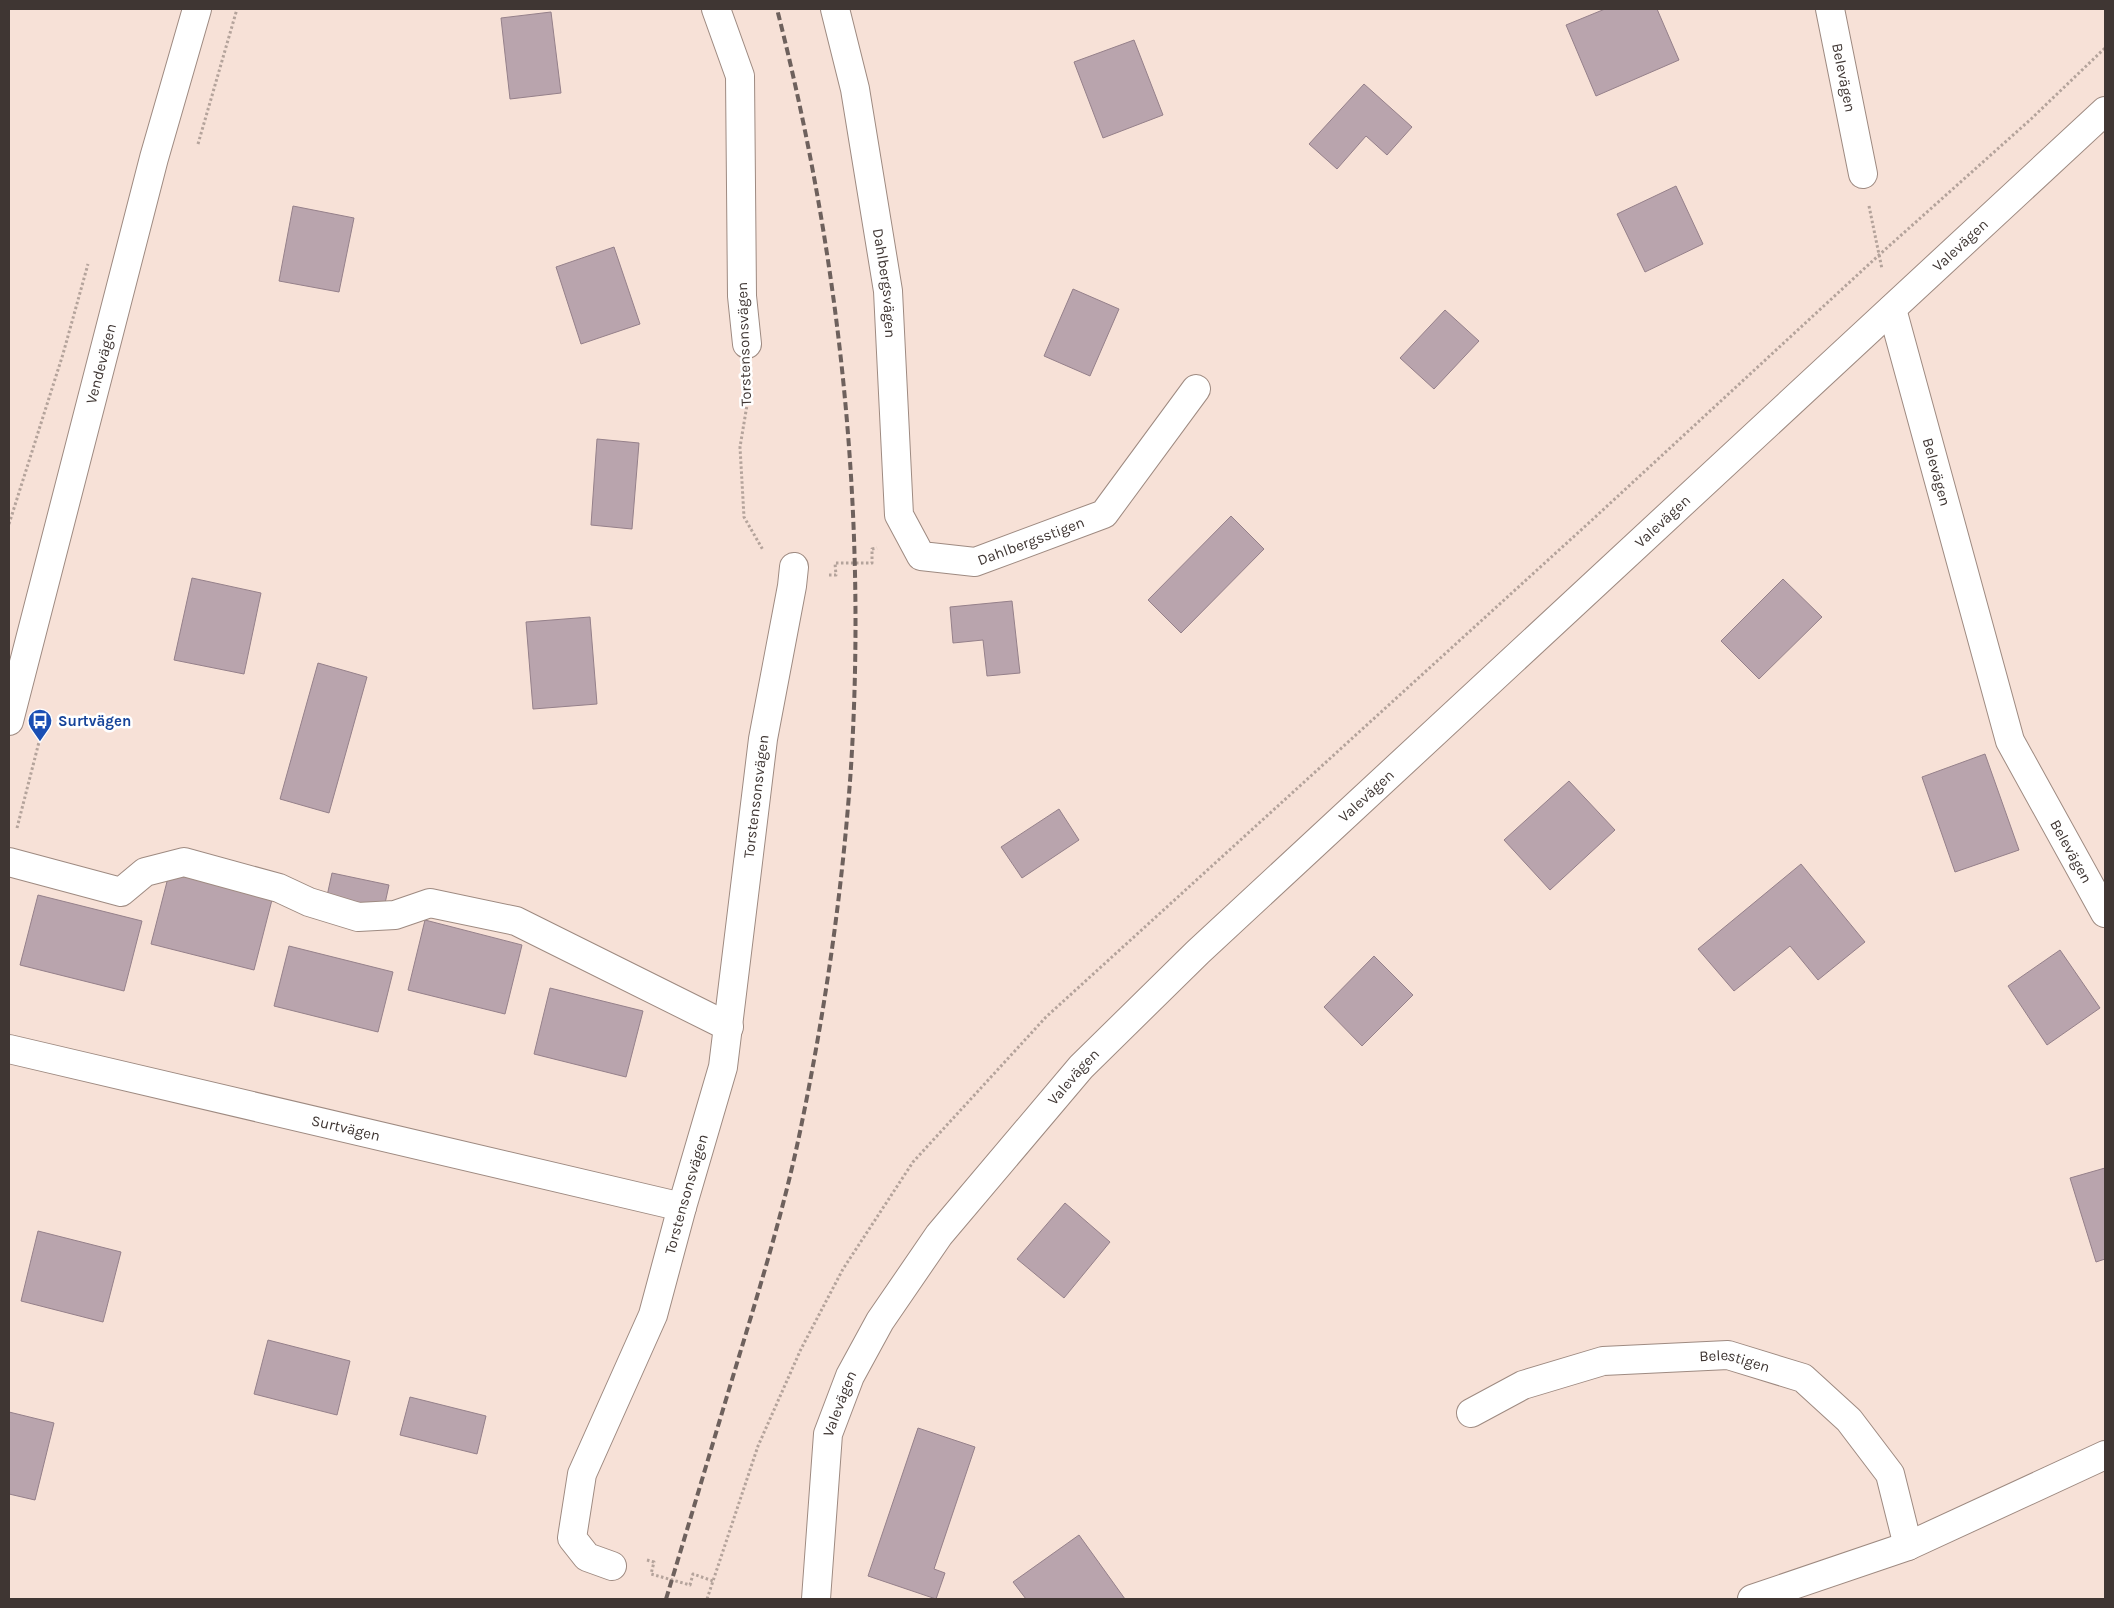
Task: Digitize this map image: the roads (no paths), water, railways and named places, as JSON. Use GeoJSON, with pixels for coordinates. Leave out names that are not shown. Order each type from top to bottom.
{"type":"FeatureCollection","features":[{"type":"Feature","properties":{"kind":"street","name":"Vendevägen"},"geometry":{"type":"LineString","coordinates":[[9,721],[154,158],[197,9]]}},
{"type":"Feature","properties":{"kind":"street","name":"Torstensonsvägen"},"geometry":{"type":"LineString","coordinates":[[716,9],[740,76],[742,296],[746,344]]}},
{"type":"Feature","properties":{"kind":"street","name":"Dahlbergsvägen"},"geometry":{"type":"LineString","coordinates":[[835,9],[855,88],[888,291],[899,515],[920,556]]}},
{"type":"Feature","properties":{"kind":"street","name":"Belevägen"},"geometry":{"type":"LineString","coordinates":[[1830,9],[1863,174]]}},
{"type":"Feature","properties":{"kind":"street","name":"Valevägen"},"geometry":{"type":"LineString","coordinates":[[816,1599],[828,1434],[850,1376],[880,1320],[939,1235],[1080,1067],[1198,952],[2105,111]]}},
{"type":"Feature","properties":{"kind":"street","name":"Belevägen"},"geometry":{"type":"LineString","coordinates":[[1892,309],[2010,741],[2105,913]]}},
{"type":"Feature","properties":{"kind":"street","name":"Dahlbergsstigen"},"geometry":{"type":"LineString","coordinates":[[920,556],[975,562],[1104,514],[1196,389]]}},
{"type":"Feature","properties":{"kind":"street","name":"Torstensonsvägen"},"geometry":{"type":"LineString","coordinates":[[612,1566],[587,1557],[572,1538],[582,1474],[654,1315],[682,1207],[723,1067],[763,739],[792,586],[794,566]]}},
{"type":"Feature","properties":{"kind":"street"},"geometry":{"type":"LineString","coordinates":[[9,862],[121,892],[145,872],[184,862],[279,888],[310,902],[358,917],[395,914],[430,903],[516,921],[729,1027]]}},
{"type":"Feature","properties":{"kind":"street","name":"Surtvägen"},"geometry":{"type":"LineString","coordinates":[[9,1049],[682,1207]]}},
{"type":"Feature","properties":{"kind":"street","name":"Belestigen"},"geometry":{"type":"LineString","coordinates":[[1471,1413],[1523,1385],[1603,1361],[1728,1355],[1803,1378],[1848,1420],[1890,1474],[1908,1546]]}},
{"type":"Feature","properties":{"kind":"street"},"geometry":{"type":"LineString","coordinates":[[1752,1599],[1908,1546],[2105,1455]]}},
{"type":"Feature","properties":{"kind":"railway"},"geometry":{"type":"LineString","coordinates":[[666,1599],[762,1280],[795,1154],[819,1034],[838,901],[848,812],[855,671],[855,576],[851,480],[844,385],[832,290],[817,196],[799,102],[777,9]]}},
{"type":"Feature","properties":{"kind":"place","name":"Surtvägen"},"geometry":{"type":"Point","coordinates":[40,742]}}]}
